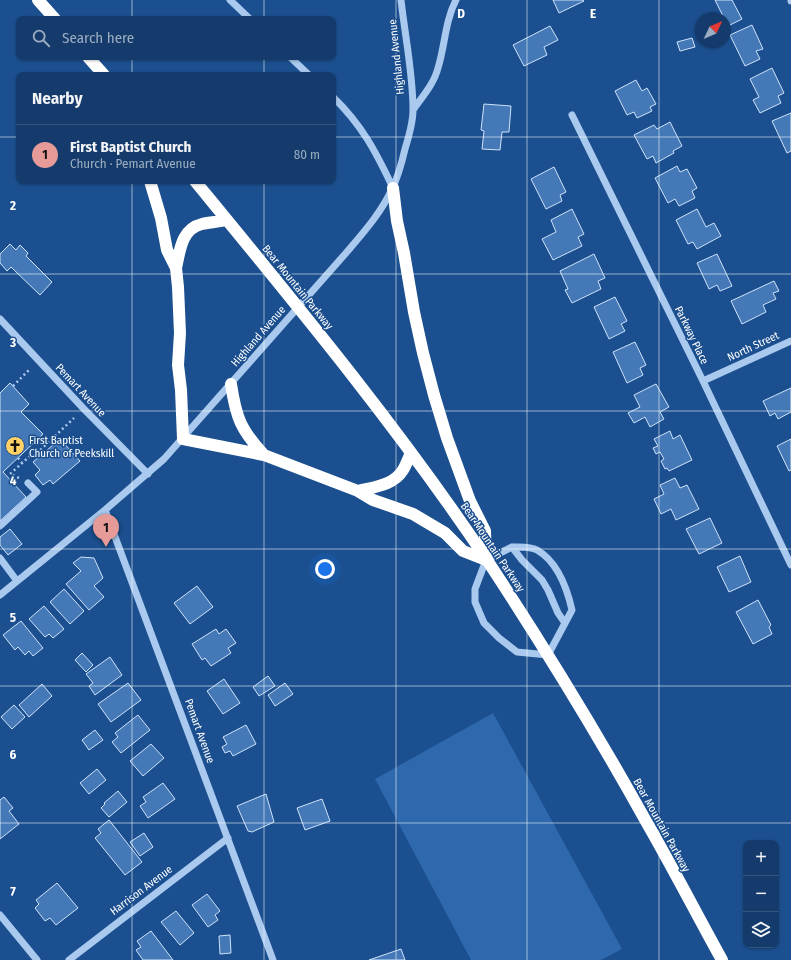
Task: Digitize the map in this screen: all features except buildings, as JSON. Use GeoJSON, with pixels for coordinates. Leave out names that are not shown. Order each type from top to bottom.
{"type":"FeatureCollection","features":[{"type":"Feature","properties":{"kind":"highway"},"geometry":{"type":"LineString","coordinates":[[38,0],[52,16]]}},
{"type":"Feature","properties":{"kind":"highway"},"geometry":{"type":"LineString","coordinates":[[91,60],[101,72]]}},
{"type":"Feature","properties":{"kind":"highway"},"geometry":{"type":"LineString","coordinates":[[151,184],[161,218],[167,250],[176,268]]}},
{"type":"Feature","properties":{"kind":"highway","name":"Bear Mountain Parkway"},"geometry":{"type":"LineString","coordinates":[[197,184],[316,330],[411,453],[486,560],[548,655],[604,748],[648,824],[722,960]]}},
{"type":"Feature","properties":{"kind":"highway"},"geometry":{"type":"LineString","coordinates":[[227,220],[202,224],[188,231],[184,236],[181,245],[176,268],[180,333],[178,365],[181,390],[183,439],[264,455],[358,491],[373,500],[413,514],[445,533],[463,551],[486,560],[485,531],[470,501],[447,438],[423,353],[397,221],[393,188]]}},
{"type":"Feature","properties":{"kind":"highway"},"geometry":{"type":"LineString","coordinates":[[231,384],[233,401],[241,424],[246,434],[264,455]]}},
{"type":"Feature","properties":{"kind":"highway"},"geometry":{"type":"LineString","coordinates":[[358,491],[388,483],[396,478],[402,471],[411,453]]}},
{"type":"Feature","properties":{"kind":"street"},"geometry":{"type":"LineString","coordinates":[[230,0],[247,16]]}},
{"type":"Feature","properties":{"kind":"street","name":"Highland Avenue"},"geometry":{"type":"LineString","coordinates":[[0,595],[148,474],[183,439],[366,229],[385,202],[393,188],[409,136],[413,110],[401,0]]}},
{"type":"Feature","properties":{"kind":"street"},"geometry":{"type":"LineString","coordinates":[[413,110],[432,82],[438,69],[450,12],[456,0]]}},
{"type":"Feature","properties":{"kind":"street"},"geometry":{"type":"LineString","coordinates":[[293,60],[307,72]]}},
{"type":"Feature","properties":{"kind":"street"},"geometry":{"type":"LineString","coordinates":[[336,100],[357,123],[369,140],[393,188]]}},
{"type":"Feature","properties":{"kind":"street","name":"Parkway Place"},"geometry":{"type":"LineString","coordinates":[[572,115],[791,565]]}},
{"type":"Feature","properties":{"kind":"street","name":"Pemart Avenue"},"geometry":{"type":"LineString","coordinates":[[0,319],[83,408],[148,474]]}},
{"type":"Feature","properties":{"kind":"street","name":"North Street"},"geometry":{"type":"LineString","coordinates":[[703,382],[791,341]]}},
{"type":"Feature","properties":{"kind":"street"},"geometry":{"type":"LineString","coordinates":[[0,526],[37,492],[28,483]]}},
{"type":"Feature","properties":{"kind":"street","name":"Pemart Avenue"},"geometry":{"type":"LineString","coordinates":[[105,510],[273,960]]}},
{"type":"Feature","properties":{"kind":"street"},"geometry":{"type":"LineString","coordinates":[[512,547],[522,560],[542,580],[558,613],[565,623]]}},
{"type":"Feature","properties":{"kind":"street"},"geometry":{"type":"LineString","coordinates":[[512,547],[528,547],[536,550],[553,565],[560,574],[569,596],[572,610],[548,655],[517,652],[499,638],[484,623],[475,602],[475,589],[486,560],[512,547]]}},
{"type":"Feature","properties":{"kind":"street"},"geometry":{"type":"LineString","coordinates":[[0,558],[17,581]]}},
{"type":"Feature","properties":{"kind":"street","name":"Harrison Avenue"},"geometry":{"type":"LineString","coordinates":[[69,960],[228,838]]}},
{"type":"Feature","properties":{"kind":"street"},"geometry":{"type":"LineString","coordinates":[[0,915],[37,960]]}},
{"type":"Feature","properties":{"kind":"path"},"geometry":{"type":"LineString","coordinates":[[13,386],[29,370]]}},
{"type":"Feature","properties":{"kind":"path"},"geometry":{"type":"LineString","coordinates":[[10,474],[31,455],[34,456],[74,418]]}},
{"type":"Feature","properties":{"kind":"path"},"geometry":{"type":"LineString","coordinates":[[18,458],[22,463]]}},
{"type":"Feature","properties":{"kind":"shaded area"},"geometry":{"type":"Polygon","coordinates":[[[493,713],[622,949],[601,960],[471,960],[375,779],[493,713]]]}},
{"type":"Feature","properties":{"kind":"place","name":"First Baptist Church of Peekskill"},"geometry":{"type":"Point","coordinates":[15,446]}},
{"type":"Feature","properties":{"kind":"place","name":"First Baptist Church"},"geometry":{"type":"Point","coordinates":[106,547]}}]}
